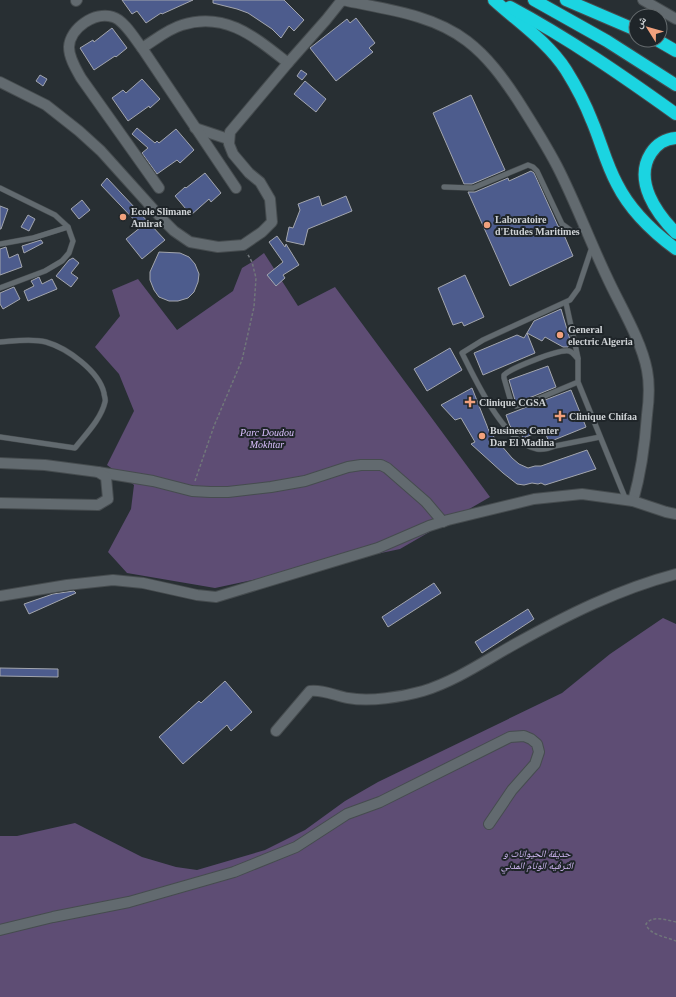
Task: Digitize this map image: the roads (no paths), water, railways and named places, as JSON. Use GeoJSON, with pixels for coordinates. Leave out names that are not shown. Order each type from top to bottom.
{"type":"FeatureCollection","features":[{"type":"Feature","properties":{"kind":"highway"},"geometry":{"type":"LineString","coordinates":[[494,0],[559,59],[585,104],[611,172],[624,196],[641,218],[676,249]]}},
{"type":"Feature","properties":{"kind":"highway"},"geometry":{"type":"LineString","coordinates":[[497,0],[554,31],[676,114]]}},
{"type":"Feature","properties":{"kind":"highway"},"geometry":{"type":"LineString","coordinates":[[534,0],[613,44],[676,85]]}},
{"type":"Feature","properties":{"kind":"highway"},"geometry":{"type":"LineString","coordinates":[[566,0],[628,27]]}},
{"type":"Feature","properties":{"kind":"highway"},"geometry":{"type":"LineString","coordinates":[[676,138],[664,140],[655,147],[649,157],[645,176],[648,194],[652,203],[664,220],[676,233]]}},
{"type":"Feature","properties":{"kind":"street"},"geometry":{"type":"LineString","coordinates":[[0,82],[46,105],[79,131],[105,155],[164,222],[184,238],[190,242],[218,247],[243,245],[262,232],[272,222],[272,211],[270,199],[260,182],[233,154],[228,139],[230,132],[342,0],[399,13],[436,24],[457,34],[478,50],[501,75],[536,130],[557,166],[592,246],[641,349],[647,370],[648,400],[645,442],[642,464],[629,500]]}},
{"type":"Feature","properties":{"kind":"street"},"geometry":{"type":"LineString","coordinates":[[643,0],[676,19]]}},
{"type":"Feature","properties":{"kind":"street"},"geometry":{"type":"LineString","coordinates":[[159,188],[82,78],[73,62],[69,48],[74,34],[84,23],[92,19],[106,16],[114,17],[120,21],[142,48],[236,188]]}},
{"type":"Feature","properties":{"kind":"street"},"geometry":{"type":"LineString","coordinates":[[142,48],[181,25],[201,21],[211,21],[224,23],[253,36],[288,63]]}},
{"type":"Feature","properties":{"kind":"street"},"geometry":{"type":"LineString","coordinates":[[195,128],[228,139]]}},
{"type":"Feature","properties":{"kind":"street"},"geometry":{"type":"LineString","coordinates":[[0,463],[45,465],[153,481],[192,491],[228,492],[305,481],[348,467],[381,465],[387,468],[426,502],[443,522]]}},
{"type":"Feature","properties":{"kind":"street"},"geometry":{"type":"LineString","coordinates":[[0,503],[98,505],[108,499],[106,477],[98,472]]}},
{"type":"Feature","properties":{"kind":"street"},"geometry":{"type":"LineString","coordinates":[[0,596],[67,585],[113,580],[143,583],[197,595],[216,597],[378,548],[429,526],[534,499],[582,494],[629,500],[676,514]]}},
{"type":"Feature","properties":{"kind":"street"},"geometry":{"type":"LineString","coordinates":[[276,731],[310,691],[356,699],[392,696],[424,691],[460,675],[580,609],[646,583],[676,574]]}},
{"type":"Feature","properties":{"kind":"street"},"geometry":{"type":"LineString","coordinates":[[0,930],[53,917],[129,902],[234,872],[296,847],[347,814],[380,802],[494,745],[514,736],[520,735],[528,737],[537,744],[539,752],[537,760],[532,768],[512,790],[489,824]]}},
{"type":"Feature","properties":{"kind":"lane"},"geometry":{"type":"LineString","coordinates":[[444,187],[473,188],[528,166],[533,167],[537,171],[562,224],[573,232],[585,229]]}},
{"type":"Feature","properties":{"kind":"lane"},"geometry":{"type":"LineString","coordinates":[[0,188],[55,215],[68,227],[73,241],[70,253],[62,261],[45,271],[0,288]]}},
{"type":"Feature","properties":{"kind":"lane"},"geometry":{"type":"LineString","coordinates":[[0,244],[33,238],[68,227]]}},
{"type":"Feature","properties":{"kind":"lane"},"geometry":{"type":"LineString","coordinates":[[592,246],[578,288],[573,297],[566,303],[483,340],[462,353],[488,401],[502,422],[514,437],[524,445],[538,450],[600,437]]}},
{"type":"Feature","properties":{"kind":"lane"},"geometry":{"type":"LineString","coordinates":[[566,303],[578,359],[578,382],[600,437],[629,500]]}},
{"type":"Feature","properties":{"kind":"lane"},"geometry":{"type":"LineString","coordinates":[[0,342],[30,340],[45,342],[64,350],[79,360],[91,372],[102,386],[106,400],[97,419],[75,448],[0,437]]}},
{"type":"Feature","properties":{"kind":"lane"},"geometry":{"type":"LineString","coordinates":[[578,359],[569,351],[553,353],[504,374],[511,402],[516,406],[535,400],[578,382]]}},
{"type":"Feature","properties":{"kind":"place","name":"Ecole Slimane Amirat"},"geometry":{"type":"Point","coordinates":[123,217]}},
{"type":"Feature","properties":{"kind":"place","name":"Laboratoire d'Etudes Maritimes"},"geometry":{"type":"Point","coordinates":[487,225]}},
{"type":"Feature","properties":{"kind":"place","name":"General electric Algeria"},"geometry":{"type":"Point","coordinates":[560,335]}},
{"type":"Feature","properties":{"kind":"place","name":"Clinique CGSA"},"geometry":{"type":"Point","coordinates":[470,402]}},
{"type":"Feature","properties":{"kind":"place","name":"Clinique Chifaa"},"geometry":{"type":"Point","coordinates":[560,416]}},
{"type":"Feature","properties":{"kind":"place","name":"Business Center Dar El Madina"},"geometry":{"type":"Point","coordinates":[482,436]}},
{"type":"Feature","properties":{"kind":"park label","name":"Parc Doudou Mokhtar"},"geometry":{"type":"Point","coordinates":[267,438]}},
{"type":"Feature","properties":{"kind":"park label","name":"حديقة الحيوانات و الترفيه الوئام المدني"},"geometry":{"type":"Point","coordinates":[537,858]}}]}
